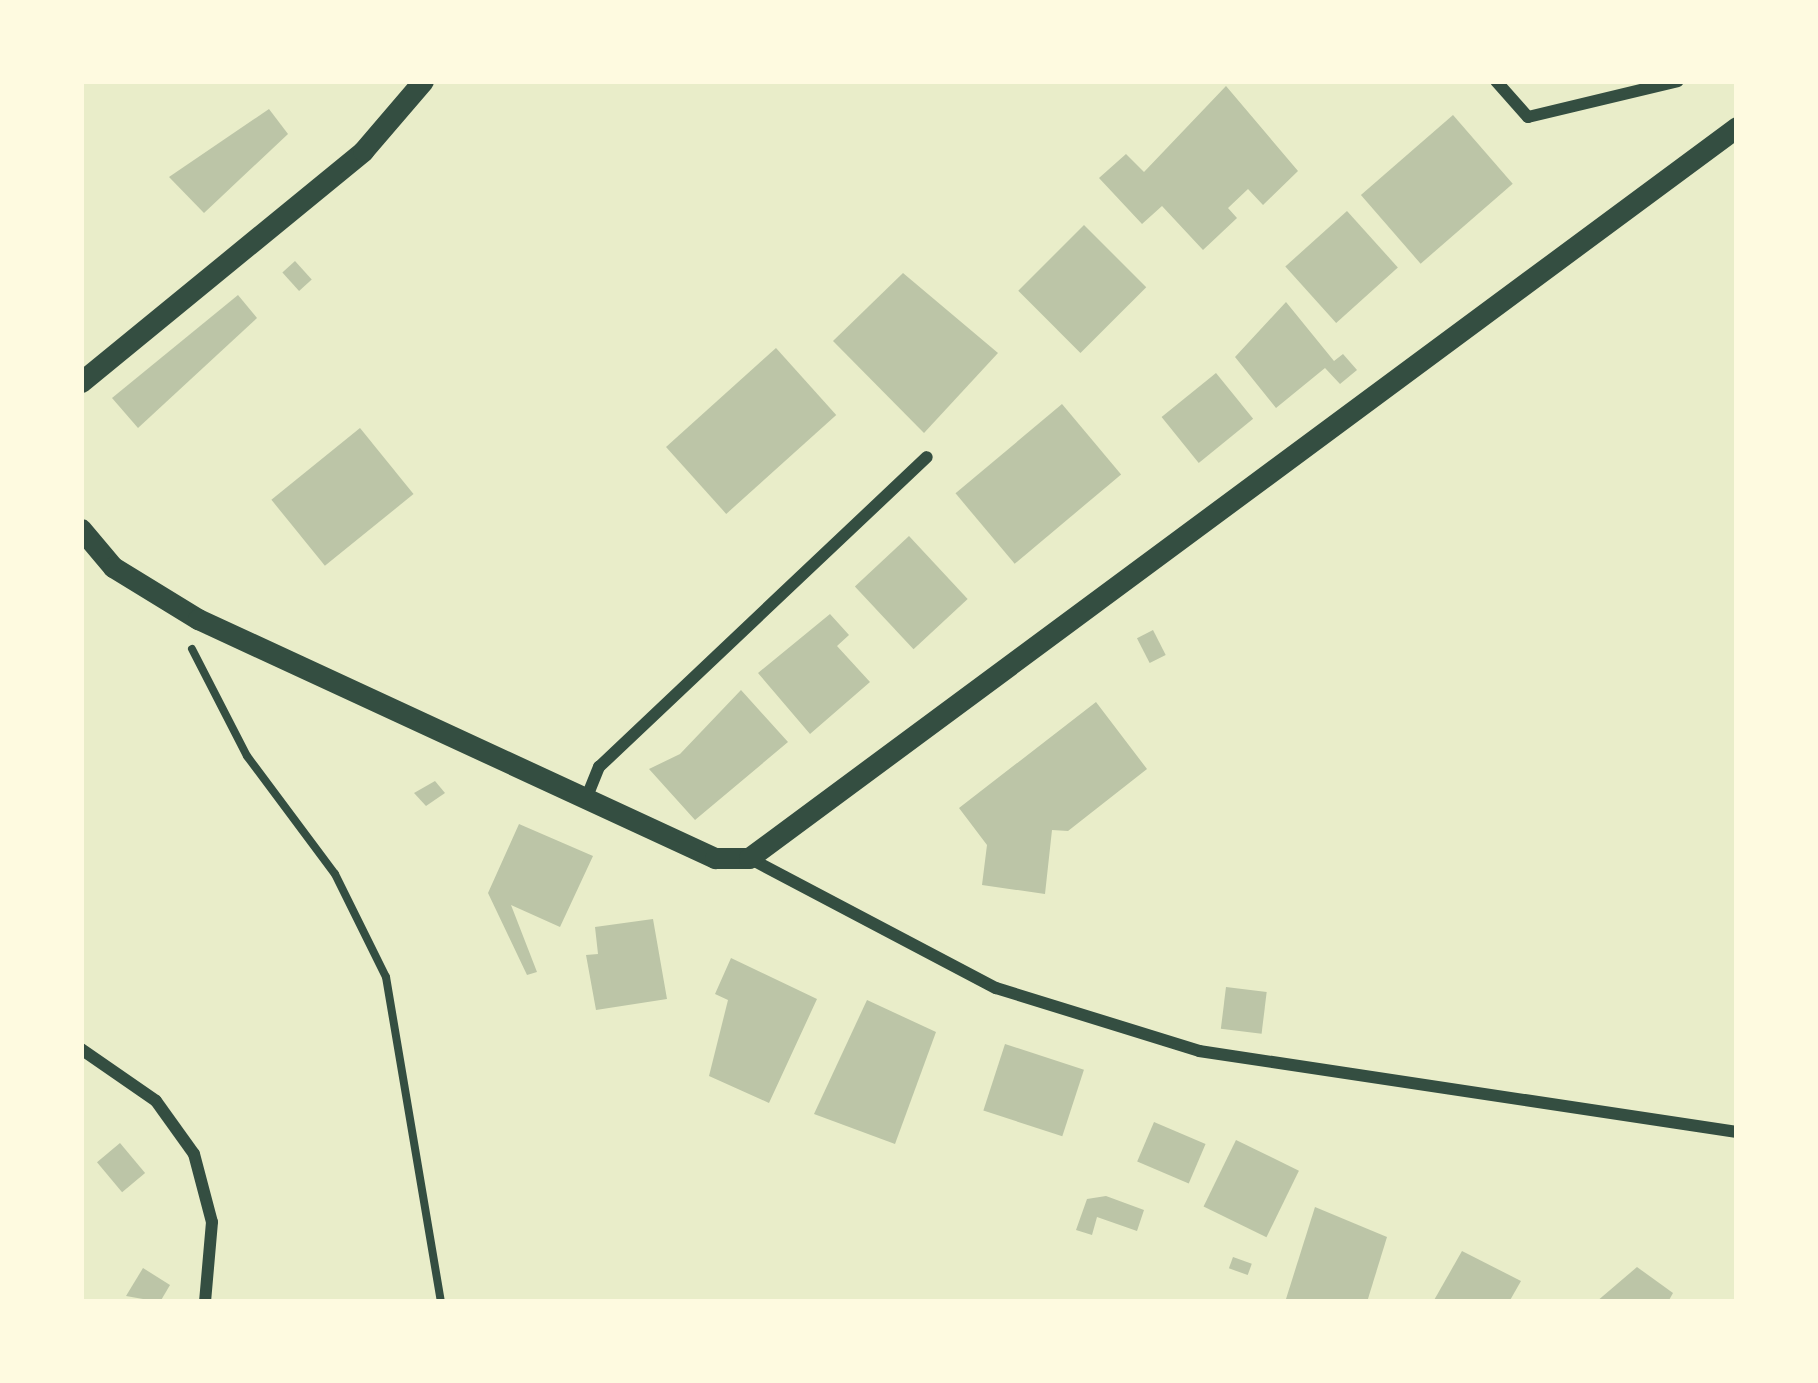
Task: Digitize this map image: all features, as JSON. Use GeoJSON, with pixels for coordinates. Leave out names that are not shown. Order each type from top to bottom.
{"type":"FeatureCollection","features":[{"type":"Feature","properties":{"kind":"street"},"geometry":{"type":"LineString","coordinates":[[81,382],[363,152],[423,81]]}},
{"type":"Feature","properties":{"kind":"street"},"geometry":{"type":"LineString","coordinates":[[1496,81],[1528,117],[1678,81]]}},
{"type":"Feature","properties":{"kind":"street"},"geometry":{"type":"LineString","coordinates":[[749,858],[1737,127]]}},
{"type":"Feature","properties":{"kind":"street"},"geometry":{"type":"LineString","coordinates":[[586,799],[599,767],[927,457]]}},
{"type":"Feature","properties":{"kind":"street"},"geometry":{"type":"LineString","coordinates":[[81,529],[113,567],[198,619],[715,858],[749,858],[996,988],[1199,1051],[1737,1132]]}},
{"type":"Feature","properties":{"kind":"street"},"geometry":{"type":"LineString","coordinates":[[81,1049],[156,1101],[194,1154],[212,1222],[206,1302]]}},
{"type":"Feature","properties":{"kind":"path"},"geometry":{"type":"LineString","coordinates":[[198,619],[191,651],[247,756],[335,874],[386,977],[440,1302]]}},
{"type":"Feature","properties":{"kind":"building"},"geometry":{"type":"Polygon","coordinates":[[[1226,86],[1298,171],[1263,205],[1248,189],[1228,208],[1237,218],[1203,250],[1162,206],[1142,224],[1099,178],[1126,154],[1144,172],[1226,86]]]}},
{"type":"Feature","properties":{"kind":"building"},"geometry":{"type":"Polygon","coordinates":[[[269,109],[288,134],[204,213],[169,177],[269,109]]]}},
{"type":"Feature","properties":{"kind":"building"},"geometry":{"type":"Polygon","coordinates":[[[1453,115],[1513,184],[1421,264],[1361,195],[1453,115]]]}},
{"type":"Feature","properties":{"kind":"building"},"geometry":{"type":"Polygon","coordinates":[[[1347,211],[1398,267],[1336,323],[1285,267],[1347,211]]]}},
{"type":"Feature","properties":{"kind":"building"},"geometry":{"type":"Polygon","coordinates":[[[1084,225],[1146,287],[1080,353],[1018,291],[1084,225]]]}},
{"type":"Feature","properties":{"kind":"building"},"geometry":{"type":"Polygon","coordinates":[[[295,261],[312,280],[299,291],[282,272],[295,261]]]}},
{"type":"Feature","properties":{"kind":"building"},"geometry":{"type":"Polygon","coordinates":[[[903,273],[998,353],[924,433],[833,341],[903,273]]]}},
{"type":"Feature","properties":{"kind":"building"},"geometry":{"type":"Polygon","coordinates":[[[238,295],[257,318],[138,428],[112,398],[238,295]]]}},
{"type":"Feature","properties":{"kind":"building"},"geometry":{"type":"Polygon","coordinates":[[[1286,302],[1334,361],[1343,354],[1357,370],[1340,384],[1325,368],[1276,408],[1235,357],[1286,302]]]}},
{"type":"Feature","properties":{"kind":"building"},"geometry":{"type":"Polygon","coordinates":[[[776,348],[836,415],[726,514],[666,447],[776,348]]]}},
{"type":"Feature","properties":{"kind":"building"},"geometry":{"type":"Polygon","coordinates":[[[1216,373],[1253,419],[1199,463],[1162,417],[1216,373]]]}},
{"type":"Feature","properties":{"kind":"building"},"geometry":{"type":"Polygon","coordinates":[[[1062,404],[1121,474],[1015,564],[956,493],[1062,404]]]}},
{"type":"Feature","properties":{"kind":"building"},"geometry":{"type":"Polygon","coordinates":[[[360,428],[413,494],[325,566],[271,500],[360,428]]]}},
{"type":"Feature","properties":{"kind":"building"},"geometry":{"type":"Polygon","coordinates":[[[909,536],[968,599],[914,649],[855,586],[909,536]]]}},
{"type":"Feature","properties":{"kind":"building"},"geometry":{"type":"Polygon","coordinates":[[[830,614],[849,635],[837,646],[870,682],[810,734],[758,673],[830,614]]]}},
{"type":"Feature","properties":{"kind":"building"},"geometry":{"type":"Polygon","coordinates":[[[1153,630],[1166,655],[1150,663],[1137,638],[1153,630]]]}},
{"type":"Feature","properties":{"kind":"building"},"geometry":{"type":"Polygon","coordinates":[[[741,690],[788,742],[695,820],[649,769],[680,754],[741,690]]]}},
{"type":"Feature","properties":{"kind":"building"},"geometry":{"type":"Polygon","coordinates":[[[1096,702],[1147,769],[1068,831],[1052,830],[1045,894],[982,885],[987,845],[959,808],[1096,702]]]}},
{"type":"Feature","properties":{"kind":"building"},"geometry":{"type":"Polygon","coordinates":[[[435,781],[445,793],[426,806],[414,793],[435,781]]]}},
{"type":"Feature","properties":{"kind":"building"},"geometry":{"type":"Polygon","coordinates":[[[519,824],[593,856],[560,927],[511,905],[537,972],[527,975],[488,893],[519,824]]]}},
{"type":"Feature","properties":{"kind":"building"},"geometry":{"type":"Polygon","coordinates":[[[653,919],[667,999],[596,1010],[586,955],[598,954],[595,927],[653,919]]]}},
{"type":"Feature","properties":{"kind":"building"},"geometry":{"type":"Polygon","coordinates":[[[731,958],[817,999],[769,1103],[709,1076],[728,1000],[715,994],[731,958]]]}},
{"type":"Feature","properties":{"kind":"building"},"geometry":{"type":"Polygon","coordinates":[[[1226,987],[1267,992],[1262,1034],[1221,1029],[1226,987]]]}},
{"type":"Feature","properties":{"kind":"building"},"geometry":{"type":"Polygon","coordinates":[[[867,1000],[936,1032],[895,1144],[814,1114],[867,1000]]]}},
{"type":"Feature","properties":{"kind":"building"},"geometry":{"type":"Polygon","coordinates":[[[1005,1044],[1084,1070],[1062,1136],[983,1111],[1005,1044]]]}},
{"type":"Feature","properties":{"kind":"building"},"geometry":{"type":"Polygon","coordinates":[[[1154,1122],[1206,1144],[1189,1183],[1137,1162],[1154,1122]]]}},
{"type":"Feature","properties":{"kind":"building"},"geometry":{"type":"Polygon","coordinates":[[[1236,1140],[1299,1171],[1266,1237],[1204,1207],[1236,1140]]]}},
{"type":"Feature","properties":{"kind":"building"},"geometry":{"type":"Polygon","coordinates":[[[120,1143],[145,1173],[122,1192],[97,1162],[120,1143]]]}},
{"type":"Feature","properties":{"kind":"building"},"geometry":{"type":"Polygon","coordinates":[[[1106,1196],[1144,1210],[1137,1231],[1097,1217],[1092,1235],[1076,1230],[1087,1199],[1106,1196]]]}},
{"type":"Feature","properties":{"kind":"building"},"geometry":{"type":"Polygon","coordinates":[[[1315,1207],[1387,1237],[1367,1302],[1286,1299],[1315,1207]]]}},
{"type":"Feature","properties":{"kind":"building"},"geometry":{"type":"Polygon","coordinates":[[[1462,1251],[1521,1281],[1509,1302],[1433,1302],[1462,1251]]]}},
{"type":"Feature","properties":{"kind":"building"},"geometry":{"type":"Polygon","coordinates":[[[1233,1257],[1252,1264],[1248,1275],[1229,1268],[1233,1257]]]}},
{"type":"Feature","properties":{"kind":"building"},"geometry":{"type":"Polygon","coordinates":[[[1637,1267],[1673,1293],[1668,1302],[1596,1302],[1637,1267]]]}},
{"type":"Feature","properties":{"kind":"building"},"geometry":{"type":"Polygon","coordinates":[[[143,1268],[170,1285],[160,1302],[126,1296],[143,1268]]]}}]}
